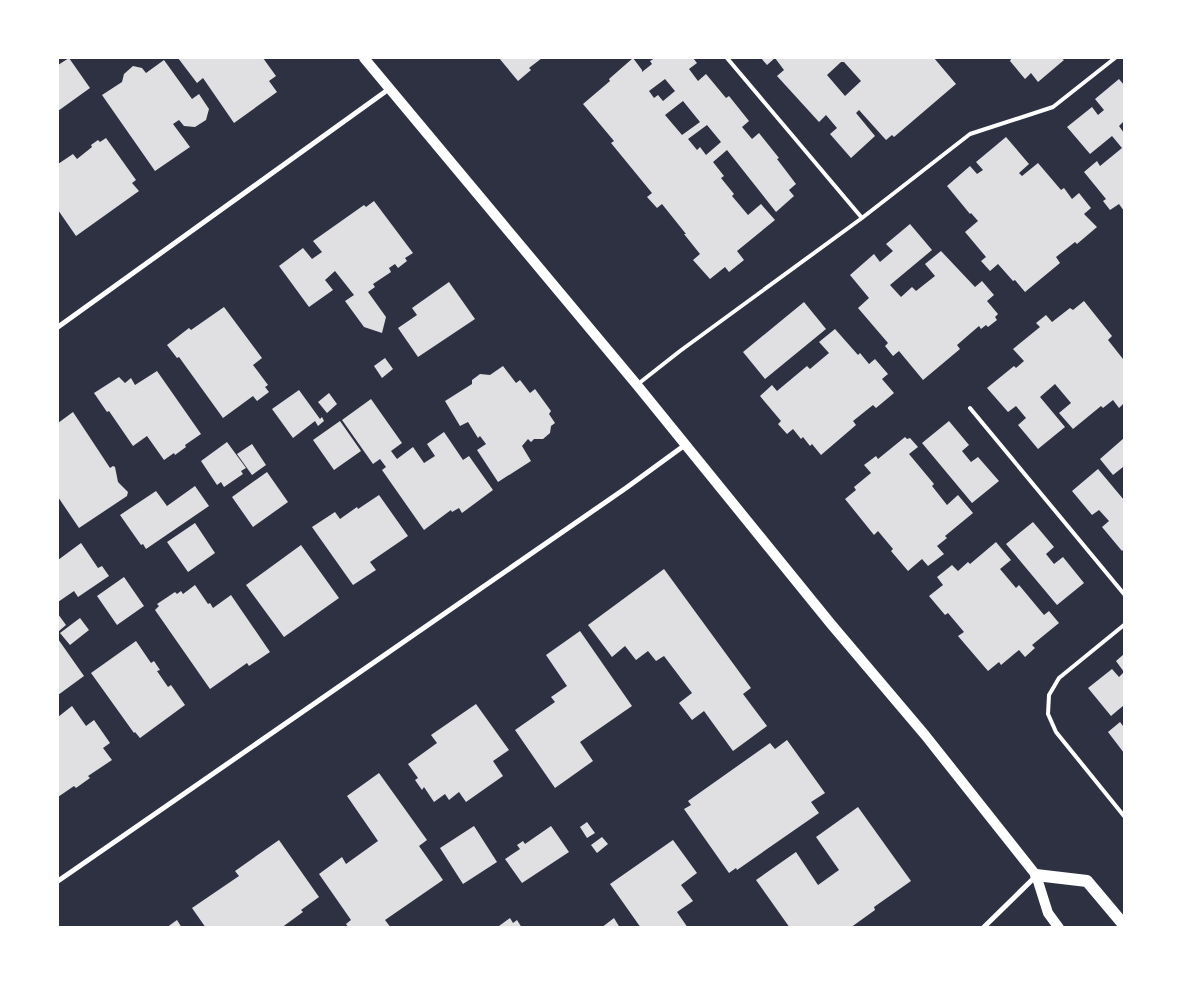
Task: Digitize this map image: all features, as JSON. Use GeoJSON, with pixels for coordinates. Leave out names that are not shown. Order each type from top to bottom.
{"type":"FeatureCollection","features":[{"type":"Feature","properties":{"kind":"main road"},"geometry":{"type":"LineString","coordinates":[[364,58],[686,444],[831,624],[925,735],[1036,875],[1048,913],[1059,928]]}},
{"type":"Feature","properties":{"kind":"main road"},"geometry":{"type":"LineString","coordinates":[[1036,875],[1087,881],[1124,925]]}},
{"type":"Feature","properties":{"kind":"street"},"geometry":{"type":"LineString","coordinates":[[58,328],[389,89]]}},
{"type":"Feature","properties":{"kind":"street"},"geometry":{"type":"LineString","coordinates":[[58,881],[626,488],[686,444]]}},
{"type":"Feature","properties":{"kind":"street"},"geometry":{"type":"LineString","coordinates":[[983,928],[1036,875]]}},
{"type":"Feature","properties":{"kind":"lane"},"geometry":{"type":"LineString","coordinates":[[727,58],[862,218]]}},
{"type":"Feature","properties":{"kind":"lane"},"geometry":{"type":"LineString","coordinates":[[637,385],[680,351],[862,218],[970,134],[1053,108],[1115,58]]}},
{"type":"Feature","properties":{"kind":"lane"},"geometry":{"type":"LineString","coordinates":[[970,408],[1124,594]]}},
{"type":"Feature","properties":{"kind":"lane"},"geometry":{"type":"LineString","coordinates":[[1124,625],[1059,678],[1049,695],[1048,714],[1056,732],[1124,816]]}},
{"type":"Feature","properties":{"kind":"building"},"geometry":{"type":"Polygon","coordinates":[[[69,58],[90,88],[58,111],[58,65],[69,58]]]}},
{"type":"Feature","properties":{"kind":"building"},"geometry":{"type":"Polygon","coordinates":[[[178,58],[263,58],[276,76],[269,81],[277,92],[234,123],[203,78],[197,83],[178,58]]]}},
{"type":"Feature","properties":{"kind":"building"},"geometry":{"type":"Polygon","coordinates":[[[499,58],[542,58],[529,68],[531,70],[518,81],[499,58]]]}},
{"type":"Feature","properties":{"kind":"building"},"geometry":{"type":"Polygon","coordinates":[[[633,58],[642,72],[652,64],[650,61],[655,58],[693,58],[697,63],[689,69],[698,81],[706,74],[726,98],[729,96],[749,121],[742,127],[752,139],[759,133],[779,158],[777,159],[796,184],[789,190],[794,196],[776,212],[727,150],[713,162],[724,176],[721,178],[734,194],[732,196],[748,215],[761,204],[775,220],[737,251],[744,260],[729,272],[725,267],[710,279],[693,260],[700,254],[684,234],[686,234],[662,204],[657,208],[647,197],[652,193],[611,143],[614,141],[583,104],[610,81],[609,79],[633,58]],[[665,79],[649,91],[654,98],[658,95],[663,101],[675,91],[665,79]],[[683,101],[665,115],[682,135],[700,122],[683,101]],[[707,125],[688,139],[697,150],[700,147],[706,155],[721,142],[707,125]]]}},
{"type":"Feature","properties":{"kind":"building"},"geometry":{"type":"Polygon","coordinates":[[[761,58],[775,58],[767,65],[761,58]]]}},
{"type":"Feature","properties":{"kind":"building"},"geometry":{"type":"Polygon","coordinates":[[[775,58],[934,58],[956,84],[894,137],[892,135],[886,140],[859,110],[856,113],[875,136],[851,158],[830,134],[837,128],[826,115],[819,122],[777,76],[784,70],[775,58]],[[841,62],[827,75],[845,96],[861,81],[844,62],[841,62]]]}},
{"type":"Feature","properties":{"kind":"building"},"geometry":{"type":"Polygon","coordinates":[[[1009,58],[1061,58],[1064,60],[1038,82],[1031,73],[1025,79],[1009,58]]]}},
{"type":"Feature","properties":{"kind":"building"},"geometry":{"type":"Polygon","coordinates":[[[164,60],[192,99],[199,94],[209,109],[206,120],[195,127],[184,126],[179,120],[173,124],[190,147],[155,171],[102,95],[122,82],[124,74],[133,66],[142,68],[146,73],[164,60]]]}},
{"type":"Feature","properties":{"kind":"building"},"geometry":{"type":"Polygon","coordinates":[[[1119,79],[1124,85],[1124,121],[1119,126],[1124,133],[1124,211],[1119,204],[1110,210],[1103,201],[1106,199],[1084,172],[1097,161],[1100,166],[1122,148],[1112,136],[1090,154],[1067,127],[1092,107],[1098,115],[1104,110],[1095,99],[1119,79]]]}},
{"type":"Feature","properties":{"kind":"building"},"geometry":{"type":"Polygon","coordinates":[[[1006,137],[1029,164],[1019,173],[1022,176],[1038,163],[1061,190],[1064,188],[1072,199],[1079,193],[1091,208],[1084,214],[1097,227],[1077,244],[1075,242],[1056,257],[1060,263],[1025,292],[998,264],[990,271],[981,261],[986,257],[965,232],[978,221],[947,186],[970,166],[977,174],[983,170],[976,162],[1006,137]]]}},
{"type":"Feature","properties":{"kind":"building"},"geometry":{"type":"Polygon","coordinates":[[[106,138],[136,180],[132,183],[139,191],[76,236],[58,210],[58,164],[73,154],[77,159],[92,147],[91,145],[98,140],[100,142],[106,138]]]}},
{"type":"Feature","properties":{"kind":"building"},"geometry":{"type":"Polygon","coordinates":[[[374,201],[413,253],[405,258],[407,261],[398,268],[395,264],[389,268],[391,272],[373,284],[375,287],[368,292],[386,317],[382,333],[364,327],[345,301],[354,295],[335,271],[325,280],[333,290],[309,307],[279,266],[303,248],[312,259],[322,252],[313,241],[364,205],[366,207],[374,201]]]}},
{"type":"Feature","properties":{"kind":"building"},"geometry":{"type":"Polygon","coordinates":[[[910,224],[932,250],[890,285],[901,297],[912,287],[916,291],[935,276],[925,264],[941,251],[975,287],[982,281],[994,295],[987,301],[998,314],[995,317],[997,320],[988,327],[986,325],[981,329],[979,326],[957,345],[960,349],[923,380],[899,351],[893,356],[885,346],[888,343],[858,308],[869,298],[850,275],[874,254],[880,262],[893,251],[886,244],[910,224]]]}},
{"type":"Feature","properties":{"kind":"building"},"geometry":{"type":"Polygon","coordinates":[[[449,282],[475,319],[418,357],[398,328],[417,315],[412,308],[449,282]]]}},
{"type":"Feature","properties":{"kind":"building"},"geometry":{"type":"Polygon","coordinates":[[[1084,301],[1112,336],[1108,340],[1124,358],[1124,403],[1119,408],[1113,400],[1103,408],[1101,406],[1073,429],[1059,413],[1071,403],[1055,384],[1040,397],[1065,427],[1038,449],[1018,425],[1026,418],[1016,406],[1008,412],[987,388],[1014,366],[1016,368],[1024,361],[1013,349],[1040,327],[1036,323],[1046,315],[1052,322],[1070,308],[1073,310],[1084,301]]]}},
{"type":"Feature","properties":{"kind":"building"},"geometry":{"type":"Polygon","coordinates":[[[804,302],[826,329],[765,379],[743,352],[804,302]]]}},
{"type":"Feature","properties":{"kind":"building"},"geometry":{"type":"Polygon","coordinates":[[[224,307],[262,358],[253,365],[268,385],[265,387],[269,392],[257,401],[253,396],[223,418],[179,357],[177,358],[167,345],[189,328],[191,330],[224,307]]]}},
{"type":"Feature","properties":{"kind":"building"},"geometry":{"type":"Polygon","coordinates":[[[835,329],[858,355],[860,353],[869,364],[875,359],[888,374],[882,379],[894,393],[876,408],[873,405],[853,421],[856,425],[821,455],[812,444],[810,446],[803,437],[801,439],[793,429],[787,434],[778,424],[781,421],[760,396],[772,385],[777,391],[807,366],[810,369],[829,353],[819,342],[835,329]]]}},
{"type":"Feature","properties":{"kind":"building"},"geometry":{"type":"Polygon","coordinates":[[[385,358],[393,369],[382,378],[374,366],[385,358]]]}},
{"type":"Feature","properties":{"kind":"building"},"geometry":{"type":"Polygon","coordinates":[[[503,366],[516,383],[520,380],[530,393],[535,389],[551,411],[549,414],[555,423],[551,426],[550,433],[543,439],[534,439],[531,442],[528,439],[522,446],[531,461],[498,482],[477,450],[486,444],[480,436],[478,438],[468,422],[460,426],[445,401],[472,384],[472,380],[480,374],[490,375],[503,366]]]}},
{"type":"Feature","properties":{"kind":"building"},"geometry":{"type":"Polygon","coordinates":[[[157,371],[201,434],[175,455],[174,453],[164,460],[147,436],[133,446],[94,393],[119,377],[125,383],[131,378],[135,385],[157,371]]]}},
{"type":"Feature","properties":{"kind":"building"},"geometry":{"type":"Polygon","coordinates":[[[299,390],[320,419],[322,417],[324,421],[318,426],[315,421],[293,438],[272,409],[299,390]]]}},
{"type":"Feature","properties":{"kind":"building"},"geometry":{"type":"Polygon","coordinates":[[[329,393],[337,404],[327,413],[318,402],[329,393]]]}},
{"type":"Feature","properties":{"kind":"building"},"geometry":{"type":"Polygon","coordinates":[[[371,399],[402,443],[391,451],[397,459],[413,447],[424,463],[435,456],[427,444],[444,432],[463,460],[469,456],[493,490],[462,513],[459,508],[452,512],[451,510],[424,530],[382,470],[386,467],[380,459],[373,464],[342,420],[371,399]]]}},
{"type":"Feature","properties":{"kind":"building"},"geometry":{"type":"Polygon","coordinates":[[[73,412],[110,468],[115,467],[118,482],[128,492],[127,496],[79,528],[58,497],[58,423],[73,412]]]}},
{"type":"Feature","properties":{"kind":"building"},"geometry":{"type":"Polygon","coordinates":[[[340,421],[361,451],[334,470],[313,440],[340,421]]]}},
{"type":"Feature","properties":{"kind":"building"},"geometry":{"type":"Polygon","coordinates":[[[949,421],[969,445],[962,451],[971,462],[978,457],[999,481],[972,503],[922,443],[949,421]]]}},
{"type":"Feature","properties":{"kind":"building"},"geometry":{"type":"Polygon","coordinates":[[[905,437],[907,439],[910,438],[918,447],[909,454],[934,484],[932,486],[947,505],[958,495],[973,513],[945,536],[947,538],[937,546],[944,554],[928,566],[922,559],[908,571],[891,551],[893,549],[878,531],[874,535],[845,499],[856,490],[854,487],[871,473],[864,465],[876,456],[878,459],[905,437]]]}},
{"type":"Feature","properties":{"kind":"building"},"geometry":{"type":"Polygon","coordinates":[[[1124,438],[1124,469],[1123,467],[1113,475],[1100,459],[1124,438]]]}},
{"type":"Feature","properties":{"kind":"building"},"geometry":{"type":"Polygon","coordinates":[[[227,442],[246,468],[241,471],[243,474],[224,487],[221,482],[217,485],[201,461],[227,442]]]}},
{"type":"Feature","properties":{"kind":"building"},"geometry":{"type":"Polygon","coordinates":[[[252,444],[266,465],[252,475],[237,454],[252,444]]]}},
{"type":"Feature","properties":{"kind":"building"},"geometry":{"type":"Polygon","coordinates":[[[1098,469],[1124,500],[1124,549],[1122,551],[1102,527],[1109,521],[1099,510],[1092,515],[1072,491],[1098,469]]]}},
{"type":"Feature","properties":{"kind":"building"},"geometry":{"type":"Polygon","coordinates":[[[267,472],[288,502],[253,527],[232,497],[267,472]]]}},
{"type":"Feature","properties":{"kind":"building"},"geometry":{"type":"Polygon","coordinates":[[[195,486],[209,506],[146,549],[143,544],[141,545],[120,515],[156,491],[167,506],[195,486]]]}},
{"type":"Feature","properties":{"kind":"building"},"geometry":{"type":"Polygon","coordinates":[[[379,495],[408,536],[370,562],[376,570],[353,585],[312,527],[335,512],[340,519],[379,495]]]}},
{"type":"Feature","properties":{"kind":"building"},"geometry":{"type":"Polygon","coordinates":[[[1033,522],[1054,547],[1046,554],[1054,564],[1063,557],[1084,583],[1057,605],[1006,544],[1033,522]]]}},
{"type":"Feature","properties":{"kind":"building"},"geometry":{"type":"Polygon","coordinates":[[[195,523],[215,553],[188,572],[167,542],[195,523]]]}},
{"type":"Feature","properties":{"kind":"building"},"geometry":{"type":"Polygon","coordinates":[[[996,542],[1011,560],[1000,569],[1016,588],[1019,585],[1044,615],[1049,611],[1059,623],[1032,645],[1035,648],[1025,657],[1019,650],[1001,665],[999,662],[988,671],[958,636],[964,632],[948,613],[945,615],[929,596],[943,585],[937,577],[952,565],[958,571],[968,562],[970,564],[996,542]]]}},
{"type":"Feature","properties":{"kind":"building"},"geometry":{"type":"Polygon","coordinates":[[[81,543],[98,568],[102,566],[109,576],[78,597],[74,591],[58,602],[58,560],[81,543]]]}},
{"type":"Feature","properties":{"kind":"building"},"geometry":{"type":"Polygon","coordinates":[[[301,545],[339,598],[284,637],[246,585],[301,545]]]}},
{"type":"Feature","properties":{"kind":"building"},"geometry":{"type":"Polygon","coordinates":[[[664,569],[751,688],[743,694],[767,726],[733,751],[704,711],[692,720],[679,703],[692,693],[664,656],[656,661],[648,651],[636,660],[625,646],[612,657],[588,625],[664,569]]]}},
{"type":"Feature","properties":{"kind":"building"},"geometry":{"type":"Polygon","coordinates":[[[124,577],[144,606],[117,625],[97,596],[124,577]]]}},
{"type":"Feature","properties":{"kind":"building"},"geometry":{"type":"Polygon","coordinates":[[[195,585],[213,608],[231,595],[270,652],[249,666],[247,663],[210,689],[155,610],[159,606],[157,604],[175,592],[177,594],[181,591],[183,594],[195,585]]]}},
{"type":"Feature","properties":{"kind":"building"},"geometry":{"type":"Polygon","coordinates":[[[58,614],[66,625],[59,631],[58,629],[58,614]]]}},
{"type":"Feature","properties":{"kind":"building"},"geometry":{"type":"Polygon","coordinates":[[[80,618],[89,630],[70,645],[60,633],[80,618]]]}},
{"type":"Feature","properties":{"kind":"building"},"geometry":{"type":"Polygon","coordinates":[[[580,631],[632,706],[580,742],[593,761],[555,788],[515,730],[555,702],[551,697],[567,686],[546,655],[580,631]]]}},
{"type":"Feature","properties":{"kind":"building"},"geometry":{"type":"Polygon","coordinates":[[[58,639],[84,676],[58,695],[58,639]]]}},
{"type":"Feature","properties":{"kind":"building"},"geometry":{"type":"Polygon","coordinates":[[[136,641],[151,663],[154,661],[160,670],[157,671],[168,687],[171,685],[185,705],[140,738],[134,733],[91,673],[136,641]]]}},
{"type":"Feature","properties":{"kind":"building"},"geometry":{"type":"Polygon","coordinates":[[[1124,654],[1124,672],[1116,661],[1124,654]]]}},
{"type":"Feature","properties":{"kind":"building"},"geometry":{"type":"Polygon","coordinates":[[[1112,669],[1119,677],[1124,672],[1124,705],[1111,716],[1088,688],[1112,669]]]}},
{"type":"Feature","properties":{"kind":"building"},"geometry":{"type":"Polygon","coordinates":[[[476,704],[509,750],[493,761],[503,776],[466,802],[459,792],[449,800],[445,794],[434,802],[424,787],[422,790],[415,780],[418,778],[408,764],[437,743],[431,735],[476,704]]]}},
{"type":"Feature","properties":{"kind":"building"},"geometry":{"type":"Polygon","coordinates":[[[72,706],[86,726],[94,720],[110,743],[103,748],[112,760],[88,776],[90,778],[76,788],[74,786],[58,797],[58,717],[72,706]]]}},
{"type":"Feature","properties":{"kind":"building"},"geometry":{"type":"Polygon","coordinates":[[[1120,722],[1123,726],[1124,724],[1124,753],[1108,732],[1120,722]]]}},
{"type":"Feature","properties":{"kind":"building"},"geometry":{"type":"Polygon","coordinates":[[[787,740],[825,793],[811,802],[819,813],[737,870],[736,868],[729,873],[684,809],[691,805],[688,801],[770,743],[775,749],[787,740]]]}},
{"type":"Feature","properties":{"kind":"building"},"geometry":{"type":"Polygon","coordinates":[[[379,773],[427,840],[419,846],[443,880],[385,920],[391,928],[349,928],[346,924],[351,920],[319,874],[342,857],[346,864],[378,841],[347,796],[379,773]]]}},
{"type":"Feature","properties":{"kind":"building"},"geometry":{"type":"Polygon","coordinates":[[[858,807],[911,881],[874,907],[875,910],[850,928],[790,928],[756,880],[796,852],[818,885],[839,870],[816,837],[858,807]]]}},
{"type":"Feature","properties":{"kind":"building"},"geometry":{"type":"Polygon","coordinates":[[[587,822],[595,833],[587,838],[580,827],[587,822]]]}},
{"type":"Feature","properties":{"kind":"building"},"geometry":{"type":"Polygon","coordinates":[[[474,826],[497,862],[463,884],[440,848],[474,826]]]}},
{"type":"Feature","properties":{"kind":"building"},"geometry":{"type":"Polygon","coordinates":[[[551,826],[569,852],[522,883],[505,859],[520,849],[517,845],[523,841],[525,844],[551,826]]]}},
{"type":"Feature","properties":{"kind":"building"},"geometry":{"type":"Polygon","coordinates":[[[602,837],[608,844],[597,853],[591,845],[602,837]]]}},
{"type":"Feature","properties":{"kind":"building"},"geometry":{"type":"Polygon","coordinates":[[[279,840],[319,897],[301,910],[303,912],[281,928],[206,928],[192,908],[239,876],[235,871],[279,840]]]}},
{"type":"Feature","properties":{"kind":"building"},"geometry":{"type":"Polygon","coordinates":[[[673,840],[697,873],[681,885],[693,901],[677,912],[688,928],[641,928],[610,884],[673,840]]]}},
{"type":"Feature","properties":{"kind":"building"},"geometry":{"type":"Polygon","coordinates":[[[510,918],[513,923],[517,920],[522,928],[500,928],[499,926],[510,918]]]}},
{"type":"Feature","properties":{"kind":"building"},"geometry":{"type":"Polygon","coordinates":[[[614,918],[620,928],[601,928],[614,918]]]}},
{"type":"Feature","properties":{"kind":"building"},"geometry":{"type":"Polygon","coordinates":[[[177,920],[182,928],[166,928],[177,920]]]}}]}
